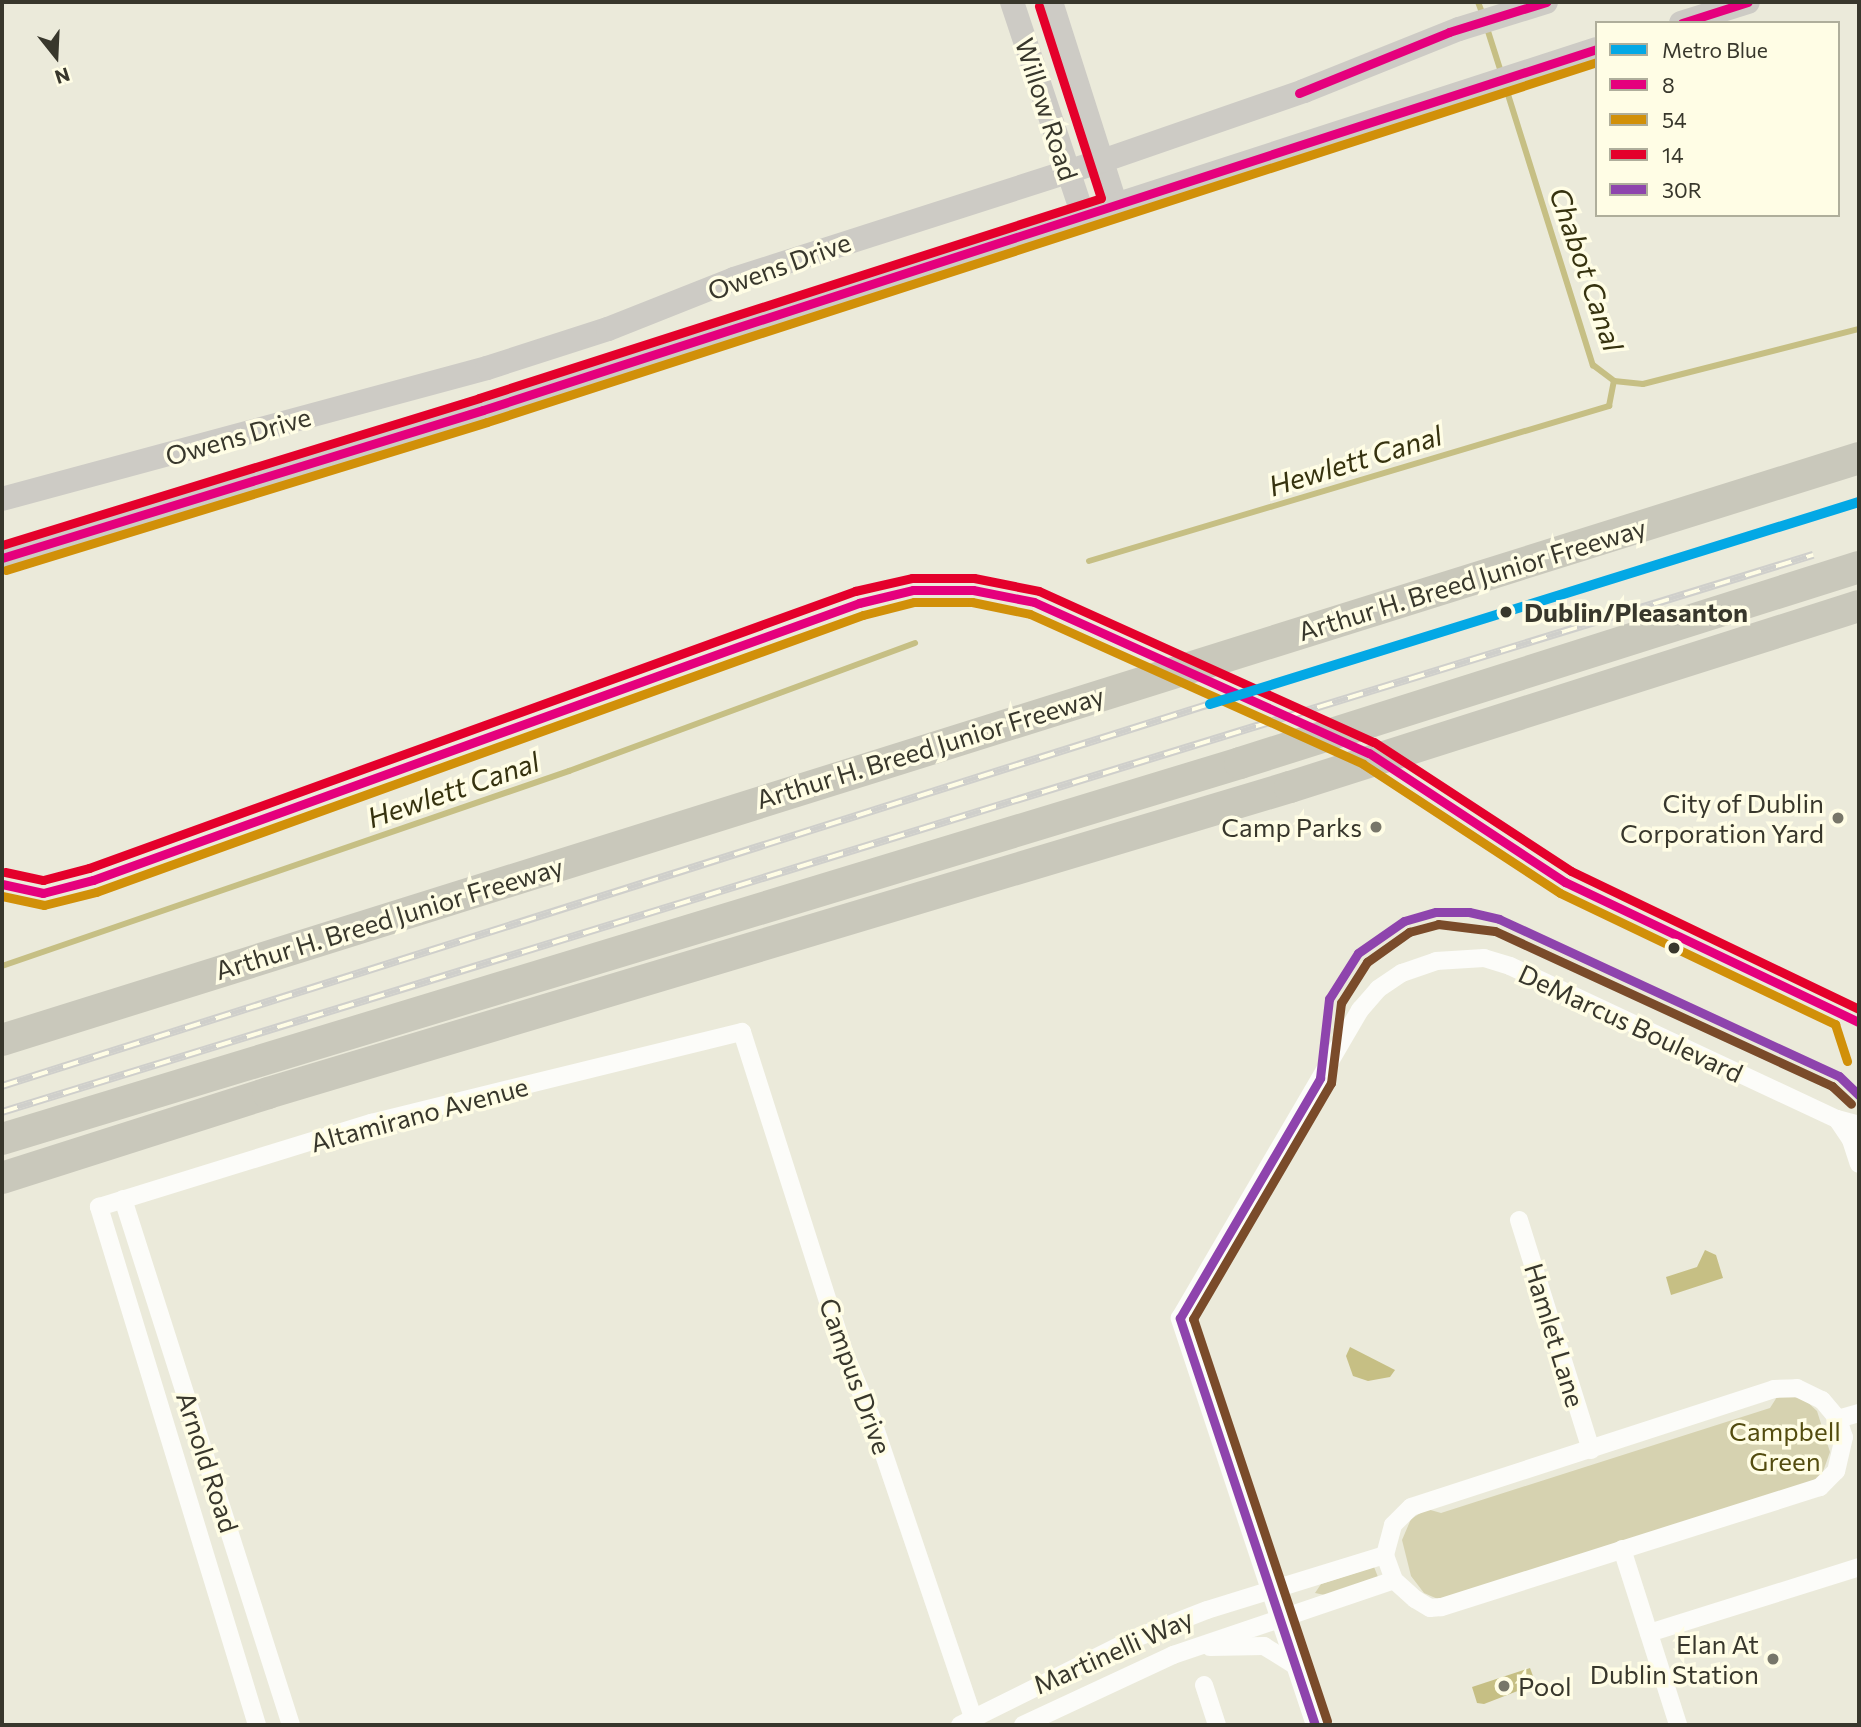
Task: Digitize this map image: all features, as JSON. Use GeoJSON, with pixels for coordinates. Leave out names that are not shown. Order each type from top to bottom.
{"type":"FeatureCollection","features":[{"type":"Feature","properties":{"kind":"highway","name":"Arthur H. Breed Junior Freeway"},"geometry":{"type":"LineString","coordinates":[[2,1040],[1094,695],[1859,458]]}},
{"type":"Feature","properties":{"kind":"highway"},"geometry":{"type":"LineString","coordinates":[[2,1139],[1240,764],[1859,567]]}},
{"type":"Feature","properties":{"kind":"highway"},"geometry":{"type":"LineString","coordinates":[[2,1178],[268,1093],[1290,787],[1859,606]]}},
{"type":"Feature","properties":{"kind":"street","name":"Willow Road"},"geometry":{"type":"LineString","coordinates":[[1012,2],[1083,216]]}},
{"type":"Feature","properties":{"kind":"street","name":"Willow Road"},"geometry":{"type":"LineString","coordinates":[[1051,2],[1116,206]]}},
{"type":"Feature","properties":{"kind":"street","name":"Owens Drive"},"geometry":{"type":"LineString","coordinates":[[2,499],[487,368],[608,330],[794,258],[1067,172],[1304,91],[1459,29],[1546,2]]}},
{"type":"Feature","properties":{"kind":"street"},"geometry":{"type":"LineString","coordinates":[[1687,21],[1748,2]]}},
{"type":"Feature","properties":{"kind":"street","name":"Owens Drive"},"geometry":{"type":"LineString","coordinates":[[2,558],[496,406],[1595,50]]}},
{"type":"Feature","properties":{"kind":"street","name":"DeMarcus Boulevard"},"geometry":{"type":"LineString","coordinates":[[1315,1725],[1180,1318],[1360,1010],[1378,989],[1419,966],[1454,958],[1484,958],[1510,966],[1837,1119],[1859,1125]]}},
{"type":"Feature","properties":{"kind":"street","name":"Altamirano Avenue"},"geometry":{"type":"LineString","coordinates":[[99,1207],[371,1123],[742,1032]]}},
{"type":"Feature","properties":{"kind":"street","name":"Campus Drive"},"geometry":{"type":"LineString","coordinates":[[742,1032],[844,1352],[872,1419],[964,1723]]}},
{"type":"Feature","properties":{"kind":"street"},"geometry":{"type":"LineString","coordinates":[[1837,1119],[1851,1140],[1859,1164]]}},
{"type":"Feature","properties":{"kind":"street","name":"Arnold Road"},"geometry":{"type":"LineString","coordinates":[[123,1199],[291,1725]]}},
{"type":"Feature","properties":{"kind":"street","name":"Arnold Road"},"geometry":{"type":"LineString","coordinates":[[99,1207],[257,1725]]}},
{"type":"Feature","properties":{"kind":"street","name":"Hamlet Lane"},"geometry":{"type":"LineString","coordinates":[[1519,1220],[1591,1450]]}},
{"type":"Feature","properties":{"kind":"street"},"geometry":{"type":"LineString","coordinates":[[1847,1429],[1810,1393],[1786,1388],[1411,1507],[1393,1525],[1385,1555],[1394,1580],[1415,1600],[1430,1608],[1441,1607],[1820,1487],[1836,1471],[1847,1429],[1859,1413]]}},
{"type":"Feature","properties":{"kind":"street"},"geometry":{"type":"LineString","coordinates":[[1622,1549],[1678,1725]]}},
{"type":"Feature","properties":{"kind":"street"},"geometry":{"type":"LineString","coordinates":[[1271,1590],[1385,1555]]}},
{"type":"Feature","properties":{"kind":"street"},"geometry":{"type":"LineString","coordinates":[[1648,1633],[1859,1567]]}},
{"type":"Feature","properties":{"kind":"street"},"geometry":{"type":"LineString","coordinates":[[1280,1616],[1394,1580]]}},
{"type":"Feature","properties":{"kind":"street","name":"Martinelli Way"},"geometry":{"type":"LineString","coordinates":[[964,1723],[1133,1639],[1271,1590]]}},
{"type":"Feature","properties":{"kind":"street","name":"Martinelli Way"},"geometry":{"type":"LineString","coordinates":[[1023,1725],[1126,1676],[1280,1616]]}},
{"type":"Feature","properties":{"kind":"street","name":"Martinelli Way"},"geometry":{"type":"LineString","coordinates":[[1126,1676],[1215,1646],[1264,1646],[1296,1666]]}},
{"type":"Feature","properties":{"kind":"street"},"geometry":{"type":"LineString","coordinates":[[1204,1685],[1217,1725]]}},
{"type":"Feature","properties":{"kind":"green space","name":"Campbell Green"},"geometry":{"type":"Polygon","coordinates":[[[1777,1397],[1802,1397],[1817,1411],[1830,1452],[1821,1477],[1800,1487],[1440,1600],[1424,1593],[1411,1576],[1402,1540],[1411,1519],[1427,1509],[1441,1513],[1770,1408],[1777,1397]]]}},
{"type":"Feature","properties":{"kind":"green space"},"geometry":{"type":"Polygon","coordinates":[[[1374,1567],[1378,1577],[1325,1595],[1315,1593],[1321,1584],[1374,1567]]]}},
{"type":"Feature","properties":{"kind":"shaded area"},"geometry":{"type":"Polygon","coordinates":[[[1705,1250],[1716,1255],[1723,1278],[1671,1295],[1666,1277],[1697,1267],[1705,1250]]]}},
{"type":"Feature","properties":{"kind":"shaded area"},"geometry":{"type":"Polygon","coordinates":[[[1350,1347],[1395,1370],[1390,1377],[1368,1381],[1353,1376],[1346,1356],[1350,1347]]]}},
{"type":"Feature","properties":{"kind":"shaded area","name":"Pool"},"geometry":{"type":"Polygon","coordinates":[[[1530,1668],[1536,1684],[1484,1704],[1477,1703],[1472,1687],[1530,1668]]]}},
{"type":"Feature","properties":{"kind":"waterway","name":"Chabot Canal"},"geometry":{"type":"LineString","coordinates":[[1478,2],[1483,15]]}},
{"type":"Feature","properties":{"kind":"waterway","name":"Chabot Canal"},"geometry":{"type":"LineString","coordinates":[[1486,25],[1502,75]]}},
{"type":"Feature","properties":{"kind":"waterway","name":"Chabot Canal"},"geometry":{"type":"LineString","coordinates":[[1505,85],[1593,365],[1614,381],[1643,384],[1859,329]]}},
{"type":"Feature","properties":{"kind":"waterway","name":"Hewlett Canal"},"geometry":{"type":"LineString","coordinates":[[1089,561],[1609,406],[1614,381]]}},
{"type":"Feature","properties":{"kind":"waterway","name":"Hewlett Canal"},"geometry":{"type":"LineString","coordinates":[[2,966],[569,771],[915,643]]}},
{"type":"Feature","properties":{"kind":"railway"},"geometry":{"type":"LineString","coordinates":[[2,1112],[1813,555]]}},
{"type":"Feature","properties":{"kind":"railway"},"geometry":{"type":"LineString","coordinates":[[2,1086],[1210,704]]}},
{"type":"Feature","properties":{"kind":"metro line","name":"Blue"},"geometry":{"type":"LineString","coordinates":[[1210,704],[1859,502]]}},
{"type":"Feature","properties":{"kind":"transit line","name":"8"},"geometry":{"type":"LineString","coordinates":[[1299,93],[1449,32],[1546,2]]}},
{"type":"Feature","properties":{"kind":"transit line","name":"8"},"geometry":{"type":"LineString","coordinates":[[1688,21],[1748,2]]}},
{"type":"Feature","properties":{"kind":"transit line","name":"14"},"geometry":{"type":"LineString","coordinates":[[2,545],[479,398],[1101,198],[1039,6]]}},
{"type":"Feature","properties":{"kind":"transit line","name":"8"},"geometry":{"type":"LineString","coordinates":[[2,558],[483,410],[1595,50]]}},
{"type":"Feature","properties":{"kind":"transit line","name":"54"},"geometry":{"type":"LineString","coordinates":[[6,570],[487,422],[1595,63]]}},
{"type":"Feature","properties":{"kind":"transit line","name":"14"},"geometry":{"type":"LineString","coordinates":[[5,872],[43,880],[89,868],[855,591],[912,578],[974,578],[1039,591],[1374,742],[1571,871],[1859,1009]]}},
{"type":"Feature","properties":{"kind":"transit line","name":"8"},"geometry":{"type":"LineString","coordinates":[[2,884],[43,893],[93,880],[859,603],[913,590],[973,590],[1034,602],[1369,753],[1565,882],[1859,1022]]}},
{"type":"Feature","properties":{"kind":"transit line","name":"54"},"geometry":{"type":"LineString","coordinates":[[2,896],[44,905],[96,892],[863,615],[914,602],[972,602],[1030,614],[1363,764],[1560,893],[1835,1024],[1847,1061]]}},
{"type":"Feature","properties":{"kind":"transit line","name":"30R"},"geometry":{"type":"LineString","coordinates":[[1315,1725],[1180,1318],[1320,1078],[1329,999],[1358,953],[1404,921],[1436,912],[1469,912],[1499,919],[1839,1076],[1859,1095]]}},
{"type":"Feature","properties":{"kind":"transit line"},"geometry":{"type":"LineString","coordinates":[[1327,1721],[1193,1319],[1331,1083],[1341,1003],[1367,962],[1409,932],[1438,924],[1495,931],[1832,1086],[1851,1104]]}},
{"type":"Feature","properties":{"kind":"place","name":"Dublin/Pleasanton"},"geometry":{"type":"Point","coordinates":[1506,612]}},
{"type":"Feature","properties":{"kind":"place","name":"City of Dublin Corporation Yard"},"geometry":{"type":"Point","coordinates":[1838,818]}},
{"type":"Feature","properties":{"kind":"place","name":"Camp Parks"},"geometry":{"type":"Point","coordinates":[1376,827]}},
{"type":"Feature","properties":{"kind":"place","name":"Elan At Dublin Station"},"geometry":{"type":"Point","coordinates":[1773,1659]}},
{"type":"Feature","properties":{"kind":"place","name":"Pool"},"geometry":{"type":"Point","coordinates":[1504,1686]}}]}
